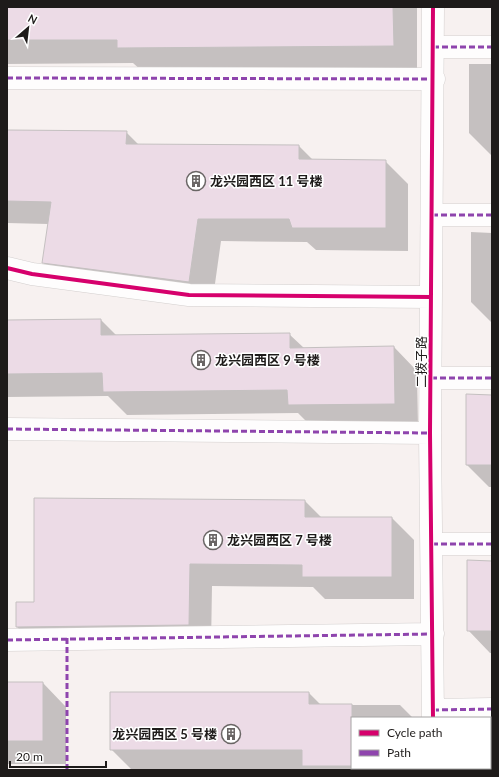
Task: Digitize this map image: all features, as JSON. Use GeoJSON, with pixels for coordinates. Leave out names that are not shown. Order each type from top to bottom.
{"type":"FeatureCollection","features":[{"type":"Feature","properties":{"kind":"street","name":"二拨子路"},"geometry":{"type":"LineString","coordinates":[[433,7],[434,79],[430,433],[433,714]]}},
{"type":"Feature","properties":{"kind":"street"},"geometry":{"type":"LineString","coordinates":[[433,47],[492,47]]}},
{"type":"Feature","properties":{"kind":"street"},"geometry":{"type":"LineString","coordinates":[[7,78],[434,79]]}},
{"type":"Feature","properties":{"kind":"street"},"geometry":{"type":"LineString","coordinates":[[432,215],[492,215]]}},
{"type":"Feature","properties":{"kind":"street"},"geometry":{"type":"LineString","coordinates":[[7,268],[32,274],[189,295],[431,297]]}},
{"type":"Feature","properties":{"kind":"street"},"geometry":{"type":"LineString","coordinates":[[431,378],[492,378]]}},
{"type":"Feature","properties":{"kind":"street"},"geometry":{"type":"LineString","coordinates":[[7,428],[430,433]]}},
{"type":"Feature","properties":{"kind":"street"},"geometry":{"type":"LineString","coordinates":[[432,544],[492,544]]}},
{"type":"Feature","properties":{"kind":"street"},"geometry":{"type":"LineString","coordinates":[[7,640],[433,634]]}},
{"type":"Feature","properties":{"kind":"street"},"geometry":{"type":"LineString","coordinates":[[433,714],[492,710]]}},
{"type":"Feature","properties":{"kind":"building"},"geometry":{"type":"Polygon","coordinates":[[[7,7],[393,7],[394,46],[117,48],[117,40],[7,40],[7,7]]]}},
{"type":"Feature","properties":{"kind":"building","name":"龙兴园西区 11 号楼"},"geometry":{"type":"Polygon","coordinates":[[[7,130],[127,131],[126,144],[299,145],[299,159],[386,160],[386,228],[292,228],[289,219],[198,219],[189,282],[42,263],[51,202],[7,201],[7,130]]]}},
{"type":"Feature","properties":{"kind":"building","name":"龙兴园西区 9 号楼"},"geometry":{"type":"Polygon","coordinates":[[[101,319],[101,335],[290,333],[290,348],[394,346],[395,404],[288,405],[287,390],[103,392],[102,373],[7,374],[7,320],[101,319]]]}},
{"type":"Feature","properties":{"kind":"building"},"geometry":{"type":"Polygon","coordinates":[[[466,394],[492,395],[492,465],[466,465],[466,394]]]}},
{"type":"Feature","properties":{"kind":"building","name":"龙兴园西区 7 号楼"},"geometry":{"type":"Polygon","coordinates":[[[34,498],[305,500],[305,517],[392,517],[392,577],[302,577],[302,565],[190,564],[189,625],[16,627],[16,602],[34,602],[34,498]]]}},
{"type":"Feature","properties":{"kind":"building"},"geometry":{"type":"Polygon","coordinates":[[[467,560],[492,561],[492,631],[467,631],[467,560]]]}},
{"type":"Feature","properties":{"kind":"building"},"geometry":{"type":"Polygon","coordinates":[[[7,682],[43,682],[43,741],[7,741],[7,682]]]}},
{"type":"Feature","properties":{"kind":"building","name":"龙兴园西区 5 号楼"},"geometry":{"type":"Polygon","coordinates":[[[110,692],[309,692],[309,704],[352,704],[351,766],[302,766],[302,750],[110,750],[110,692]]]}},
{"type":"Feature","properties":{"kind":"marked path"},"geometry":{"type":"LineString","coordinates":[[433,47],[492,47]]}},
{"type":"Feature","properties":{"kind":"marked path"},"geometry":{"type":"LineString","coordinates":[[7,78],[434,79]]}},
{"type":"Feature","properties":{"kind":"marked path"},"geometry":{"type":"LineString","coordinates":[[432,215],[492,215]]}},
{"type":"Feature","properties":{"kind":"marked path"},"geometry":{"type":"LineString","coordinates":[[431,378],[492,378]]}},
{"type":"Feature","properties":{"kind":"marked path"},"geometry":{"type":"LineString","coordinates":[[7,429],[430,433]]}},
{"type":"Feature","properties":{"kind":"marked path"},"geometry":{"type":"LineString","coordinates":[[432,544],[492,544]]}},
{"type":"Feature","properties":{"kind":"marked path"},"geometry":{"type":"LineString","coordinates":[[7,640],[433,634]]}},
{"type":"Feature","properties":{"kind":"marked path"},"geometry":{"type":"LineString","coordinates":[[67,638],[67,770]]}},
{"type":"Feature","properties":{"kind":"marked path"},"geometry":{"type":"LineString","coordinates":[[433,710],[492,709]]}},
{"type":"Feature","properties":{"kind":"cycle path"},"geometry":{"type":"LineString","coordinates":[[433,7],[430,433],[433,717]]}},
{"type":"Feature","properties":{"kind":"cycle path"},"geometry":{"type":"LineString","coordinates":[[7,268],[32,274],[189,295],[431,297]]}},
{"type":"Feature","properties":{"kind":"place","name":"龙兴园西区 11 号楼"},"geometry":{"type":"Point","coordinates":[196,181]}},
{"type":"Feature","properties":{"kind":"place","name":"龙兴园西区 9 号楼"},"geometry":{"type":"Point","coordinates":[201,360]}},
{"type":"Feature","properties":{"kind":"place","name":"龙兴园西区 7 号楼"},"geometry":{"type":"Point","coordinates":[213,540]}},
{"type":"Feature","properties":{"kind":"place","name":"龙兴园西区 5 号楼"},"geometry":{"type":"Point","coordinates":[231,734]}}]}
